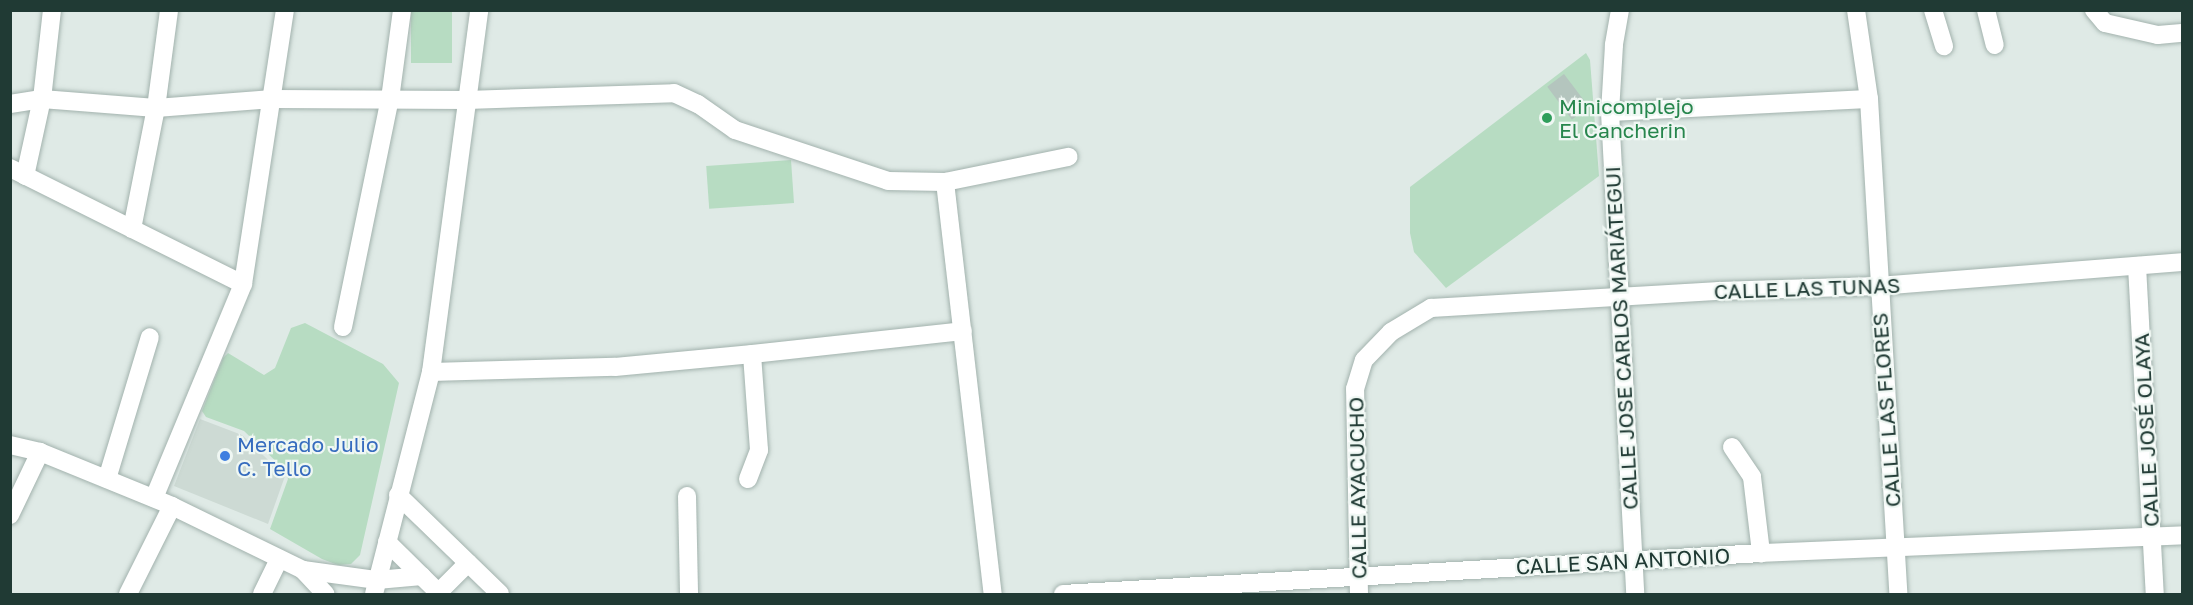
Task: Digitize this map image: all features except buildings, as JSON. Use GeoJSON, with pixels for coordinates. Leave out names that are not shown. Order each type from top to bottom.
{"type":"FeatureCollection","features":[{"type":"Feature","properties":{"kind":"street"},"geometry":{"type":"LineString","coordinates":[[52,10],[42,99],[18,172],[243,284]]}},
{"type":"Feature","properties":{"kind":"street"},"geometry":{"type":"LineString","coordinates":[[132,229],[156,108],[169,10]]}},
{"type":"Feature","properties":{"kind":"street"},"geometry":{"type":"LineString","coordinates":[[154,498],[243,284],[285,10]]}},
{"type":"Feature","properties":{"kind":"street"},"geometry":{"type":"LineString","coordinates":[[343,327],[390,99],[402,10]]}},
{"type":"Feature","properties":{"kind":"street"},"geometry":{"type":"LineString","coordinates":[[376,587],[430,372],[479,10]]}},
{"type":"Feature","properties":{"kind":"street","name":"CALLE JOSE CARLOS MARIÁTEGUI"},"geometry":{"type":"LineString","coordinates":[[1620,10],[1614,45],[1610,112],[1635,594]]}},
{"type":"Feature","properties":{"kind":"street","name":"CALLE LAS FLORES"},"geometry":{"type":"LineString","coordinates":[[1856,10],[1869,99],[1878,286],[1898,594]]}},
{"type":"Feature","properties":{"kind":"street"},"geometry":{"type":"LineString","coordinates":[[1933,10],[1944,46]]}},
{"type":"Feature","properties":{"kind":"street"},"geometry":{"type":"LineString","coordinates":[[1986,10],[1995,45]]}},
{"type":"Feature","properties":{"kind":"street"},"geometry":{"type":"LineString","coordinates":[[2094,10],[2105,23],[2158,35],[2182,33]]}},
{"type":"Feature","properties":{"kind":"street"},"geometry":{"type":"LineString","coordinates":[[10,105],[42,99],[156,108],[273,99],[467,100],[674,93],[698,104],[735,130],[888,182],[945,182],[1068,157]]}},
{"type":"Feature","properties":{"kind":"street"},"geometry":{"type":"LineString","coordinates":[[1610,112],[1869,99]]}},
{"type":"Feature","properties":{"kind":"street"},"geometry":{"type":"LineString","coordinates":[[945,182],[993,594]]}},
{"type":"Feature","properties":{"kind":"street","name":"CALLE LAS TUNAS"},"geometry":{"type":"LineString","coordinates":[[1431,308],[1619,296],[1878,286],[2182,262]]}},
{"type":"Feature","properties":{"kind":"street","name":"CALLE JOSÉ OLAYA"},"geometry":{"type":"LineString","coordinates":[[2137,266],[2155,594]]}},
{"type":"Feature","properties":{"kind":"street","name":"CALLE AYACUCHO"},"geometry":{"type":"LineString","coordinates":[[1358,586],[1355,389],[1364,360],[1391,332],[1431,308]]}},
{"type":"Feature","properties":{"kind":"street"},"geometry":{"type":"LineString","coordinates":[[430,372],[615,367],[963,331]]}},
{"type":"Feature","properties":{"kind":"street"},"geometry":{"type":"LineString","coordinates":[[107,479],[150,337]]}},
{"type":"Feature","properties":{"kind":"street"},"geometry":{"type":"LineString","coordinates":[[748,480],[759,450],[752,354]]}},
{"type":"Feature","properties":{"kind":"street"},"geometry":{"type":"LineString","coordinates":[[10,445],[40,452],[154,498],[303,570],[376,587],[422,576]]}},
{"type":"Feature","properties":{"kind":"street"},"geometry":{"type":"LineString","coordinates":[[1732,447],[1752,477],[1761,553]]}},
{"type":"Feature","properties":{"kind":"street"},"geometry":{"type":"LineString","coordinates":[[10,515],[40,452]]}},
{"type":"Feature","properties":{"kind":"street"},"geometry":{"type":"LineString","coordinates":[[398,495],[500,594]]}},
{"type":"Feature","properties":{"kind":"street"},"geometry":{"type":"LineString","coordinates":[[687,496],[689,594]]}},
{"type":"Feature","properties":{"kind":"street"},"geometry":{"type":"LineString","coordinates":[[128,594],[172,506]]}},
{"type":"Feature","properties":{"kind":"street","name":"CALLE SAN ANTONIO"},"geometry":{"type":"LineString","coordinates":[[1063,594],[1358,586],[1633,560],[2182,535]]}},
{"type":"Feature","properties":{"kind":"street"},"geometry":{"type":"LineString","coordinates":[[387,542],[439,594],[468,563]]}},
{"type":"Feature","properties":{"kind":"street"},"geometry":{"type":"LineString","coordinates":[[262,594],[279,559]]}},
{"type":"Feature","properties":{"kind":"street"},"geometry":{"type":"LineString","coordinates":[[303,570],[325,594]]}},
{"type":"Feature","properties":{"kind":"shaded area","name":"Mercado Julio C. Tello"},"geometry":{"type":"Polygon","coordinates":[[[200,419],[242,435],[285,476],[268,524],[174,486],[200,419]]]}},
{"type":"Feature","properties":{"kind":"green space"},"geometry":{"type":"Polygon","coordinates":[[[411,11],[452,11],[452,63],[411,63],[411,11]]]}},
{"type":"Feature","properties":{"kind":"green space","name":"Minicomplejo El Cancherin"},"geometry":{"type":"Polygon","coordinates":[[[1586,53],[1590,60],[1599,176],[1446,288],[1414,252],[1410,233],[1410,187],[1586,53]]]}},
{"type":"Feature","properties":{"kind":"green space"},"geometry":{"type":"Polygon","coordinates":[[[791,160],[794,203],[709,209],[706,166],[791,160]]]}},
{"type":"Feature","properties":{"kind":"green space"},"geometry":{"type":"Polygon","coordinates":[[[305,323],[383,364],[399,383],[360,555],[351,564],[338,565],[322,559],[270,529],[288,479],[283,468],[244,431],[206,417],[202,411],[223,358],[228,353],[264,375],[275,368],[291,328],[305,323]]]}},
{"type":"Feature","properties":{"kind":"place","name":"Minicomplejo El Cancherin"},"geometry":{"type":"Point","coordinates":[1547,118]}},
{"type":"Feature","properties":{"kind":"place","name":"Mercado Julio C. Tello"},"geometry":{"type":"Point","coordinates":[225,456]}}]}
